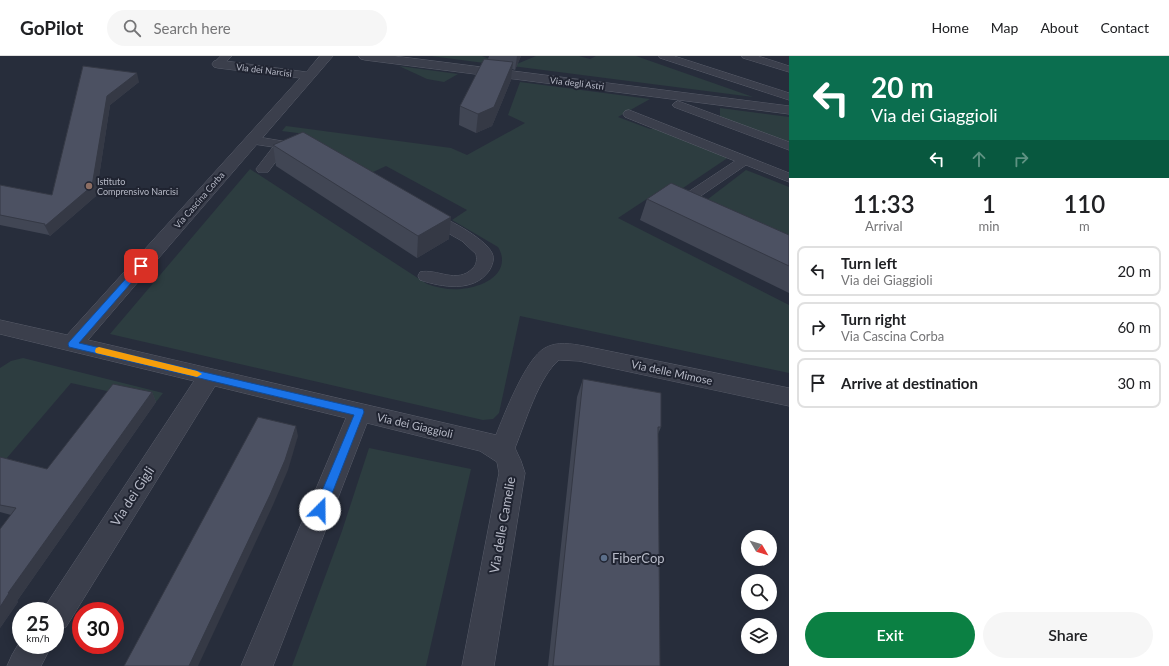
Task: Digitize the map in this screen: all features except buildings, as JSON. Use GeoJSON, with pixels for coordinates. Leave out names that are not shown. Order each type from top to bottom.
{"type":"FeatureCollection","features":[{"type":"Feature","properties":{"kind":"street","name":"Via Cascina Corba"},"geometry":{"type":"LineString","coordinates":[[72,344],[327,56]]}},
{"type":"Feature","properties":{"kind":"street","name":"Via degli Astri"},"geometry":{"type":"LineString","coordinates":[[365,56],[789,110]]}},
{"type":"Feature","properties":{"kind":"street","name":"Via dei Narcisi"},"geometry":{"type":"LineString","coordinates":[[222,60],[310,76]]}},
{"type":"Feature","properties":{"kind":"street","name":"Via dei Giaggioli"},"geometry":{"type":"LineString","coordinates":[[3,332],[72,344],[486,442],[501,451]]}},
{"type":"Feature","properties":{"kind":"street","name":"Via delle Mimose"},"geometry":{"type":"LineString","coordinates":[[501,451],[535,374],[544,360],[553,352],[570,352],[594,356],[789,397]]}},
{"type":"Feature","properties":{"kind":"street","name":"Via dei Gigli"},"geometry":{"type":"LineString","coordinates":[[64,602],[209,377]]}},
{"type":"Feature","properties":{"kind":"street"},"geometry":{"type":"LineString","coordinates":[[257,666],[360,412]]}},
{"type":"Feature","properties":{"kind":"street","name":"Via delle Camelie"},"geometry":{"type":"LineString","coordinates":[[478,666],[512,473],[510,459],[501,451]]}},
{"type":"Feature","properties":{"kind":"street"},"geometry":{"type":"LineString","coordinates":[[23,666],[30,654]]}},
{"type":"Feature","properties":{"kind":"lane"},"geometry":{"type":"LineString","coordinates":[[664,56],[789,97]]}},
{"type":"Feature","properties":{"kind":"lane"},"geometry":{"type":"LineString","coordinates":[[747,56],[789,69]]}},
{"type":"Feature","properties":{"kind":"lane"},"geometry":{"type":"LineString","coordinates":[[678,105],[789,146]]}},
{"type":"Feature","properties":{"kind":"lane"},"geometry":{"type":"LineString","coordinates":[[629,114],[789,178]]}},
{"type":"Feature","properties":{"kind":"lane"},"geometry":{"type":"LineString","coordinates":[[252,140],[282,145],[305,143],[312,147]]}},
{"type":"Feature","properties":{"kind":"lane"},"geometry":{"type":"LineString","coordinates":[[263,168],[282,145]]}},
{"type":"Feature","properties":{"kind":"lane"},"geometry":{"type":"LineString","coordinates":[[682,203],[745,160]]}},
{"type":"Feature","properties":{"kind":"lane"},"geometry":{"type":"LineString","coordinates":[[666,197],[696,209]]}},
{"type":"Feature","properties":{"kind":"lane"},"geometry":{"type":"LineString","coordinates":[[418,210],[477,245],[484,254],[485,263],[480,271],[470,278],[456,281],[441,281],[426,276]]}},
{"type":"Feature","properties":{"kind":"shaded area"},"geometry":{"type":"Polygon","coordinates":[[[431,56],[482,56],[507,66],[431,56]]]}},
{"type":"Feature","properties":{"kind":"shaded area"},"geometry":{"type":"Polygon","coordinates":[[[536,56],[579,56],[590,59],[596,56],[636,56],[753,97],[512,66],[536,56]]]}},
{"type":"Feature","properties":{"kind":"shaded area"},"geometry":{"type":"Polygon","coordinates":[[[399,66],[458,74],[444,82],[427,79],[399,66]]]}},
{"type":"Feature","properties":{"kind":"shaded area"},"geometry":{"type":"Polygon","coordinates":[[[520,82],[650,99],[618,117],[650,129],[657,128],[729,157],[680,190],[668,185],[618,218],[789,305],[789,373],[520,316],[499,413],[493,419],[483,420],[110,334],[250,169],[427,284],[435,287],[457,289],[474,287],[488,281],[494,277],[501,266],[501,254],[498,247],[452,220],[467,210],[386,166],[371,173],[305,134],[282,131],[286,126],[451,148],[467,155],[525,123],[508,115],[520,82]]]}},
{"type":"Feature","properties":{"kind":"shaded area"},"geometry":{"type":"Polygon","coordinates":[[[720,108],[789,117],[789,142],[720,117],[720,108]]]}},
{"type":"Feature","properties":{"kind":"shaded area"},"geometry":{"type":"Polygon","coordinates":[[[746,170],[789,187],[789,246],[699,206],[746,170]]]}},
{"type":"Feature","properties":{"kind":"shaded area"},"geometry":{"type":"Polygon","coordinates":[[[23,358],[163,393],[156,402],[71,383],[0,466],[0,368],[11,361],[23,358]]]}},
{"type":"Feature","properties":{"kind":"shaded area"},"geometry":{"type":"Polygon","coordinates":[[[369,448],[471,469],[426,666],[292,666],[342,531],[369,448]]]}},
{"type":"Feature","properties":{"kind":"slow traffic"},"geometry":{"type":"LineString","coordinates":[[99,351],[197,374]]}},
{"type":"Feature","properties":{"kind":"place","name":"Istituto Comprensivo Narcisi"},"geometry":{"type":"Point","coordinates":[89,186]}},
{"type":"Feature","properties":{"kind":"place","name":"FiberCop"},"geometry":{"type":"Point","coordinates":[604,558]}},
{"type":"Feature","properties":{"kind":"route"},"geometry":{"type":"LineString","coordinates":[[141,266],[72,344],[360,412],[320,510]]}}]}
